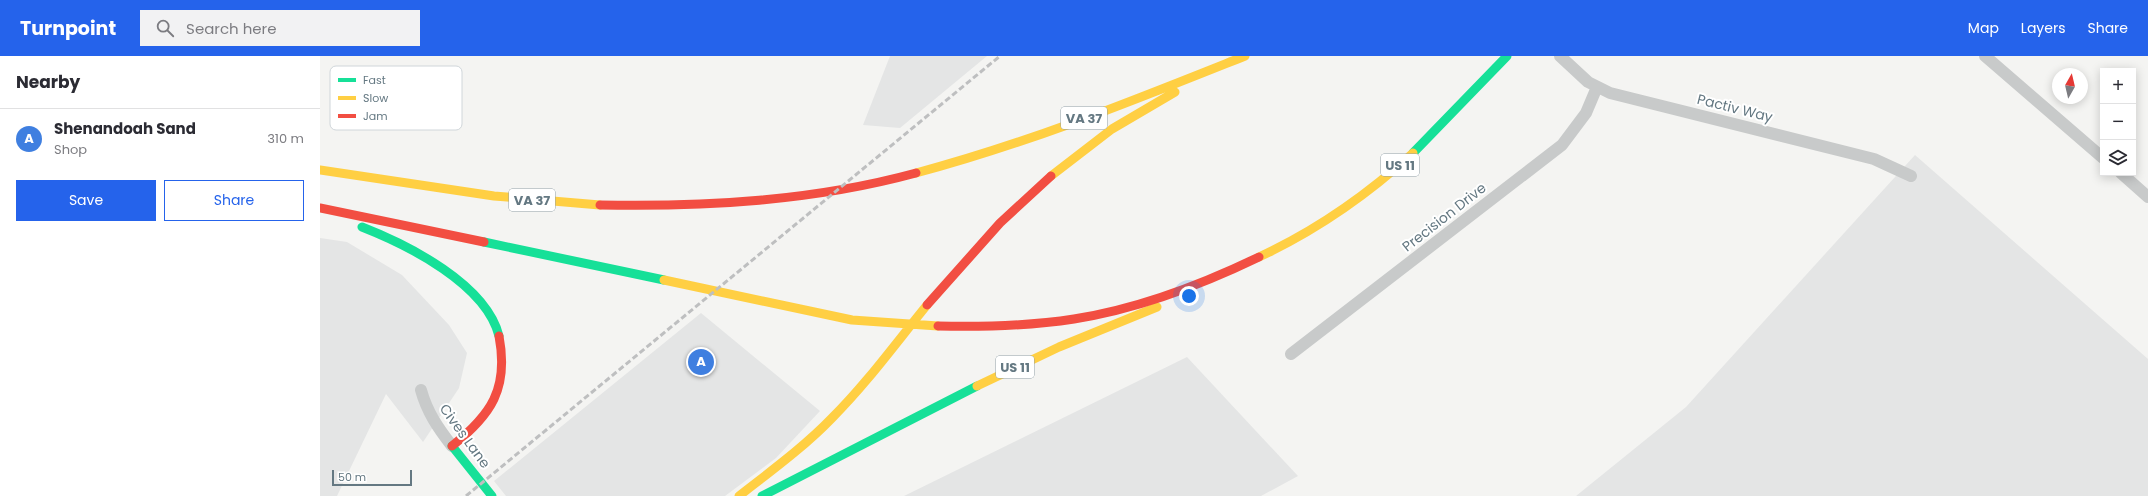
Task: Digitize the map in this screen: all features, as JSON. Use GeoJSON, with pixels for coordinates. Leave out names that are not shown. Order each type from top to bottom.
{"type":"FeatureCollection","features":[{"type":"Feature","properties":{"kind":"main road","name":"VA 37"},"geometry":{"type":"LineString","coordinates":[[320,170],[556,203],[644,206],[747,202],[835,190],[919,172],[988,152],[1058,128],[1247,56]]}},
{"type":"Feature","properties":{"kind":"main road"},"geometry":{"type":"LineString","coordinates":[[739,496],[802,445],[833,417],[875,371],[931,300],[974,250],[1022,201],[1051,176],[1133,116],[1173,93],[1247,56]]}},
{"type":"Feature","properties":{"kind":"main road","name":"US 11"},"geometry":{"type":"LineString","coordinates":[[762,496],[1021,364],[1059,346],[1234,275],[1274,252],[1330,218],[1383,179],[1444,124],[1507,56]]}},
{"type":"Feature","properties":{"kind":"main road"},"geometry":{"type":"LineString","coordinates":[[320,208],[779,306],[852,320],[923,327],[960,328],[1068,320],[1113,310],[1205,282],[1274,252]]}},
{"type":"Feature","properties":{"kind":"main road"},"geometry":{"type":"LineString","coordinates":[[320,217],[363,227],[381,234],[425,258],[472,294],[491,319],[500,346],[501,366],[496,395],[482,420],[452,446]]}},
{"type":"Feature","properties":{"kind":"main road","name":"Cives Lane"},"geometry":{"type":"LineString","coordinates":[[452,446],[492,496]]}},
{"type":"Feature","properties":{"kind":"street","name":"Pactiv Way"},"geometry":{"type":"LineString","coordinates":[[1560,56],[1576,73],[1597,87],[1610,93],[1874,159],[1911,176]]}},
{"type":"Feature","properties":{"kind":"street"},"geometry":{"type":"LineString","coordinates":[[1984,56],[2100,155]]}},
{"type":"Feature","properties":{"kind":"street","name":"Precision Drive"},"geometry":{"type":"LineString","coordinates":[[1291,354],[1562,145],[1586,113],[1597,87]]}},
{"type":"Feature","properties":{"kind":"street"},"geometry":{"type":"LineString","coordinates":[[2124,176],[2148,196]]}},
{"type":"Feature","properties":{"kind":"street","name":"Cives Lane"},"geometry":{"type":"LineString","coordinates":[[421,390],[426,406],[435,423],[452,446]]}},
{"type":"Feature","properties":{"kind":"shaded area"},"geometry":{"type":"Polygon","coordinates":[[[890,56],[987,56],[900,128],[863,125],[890,56]]]}},
{"type":"Feature","properties":{"kind":"shaded area"},"geometry":{"type":"Polygon","coordinates":[[[1915,155],[2148,359],[2148,496],[1576,496],[1686,407],[1915,155]]]}},
{"type":"Feature","properties":{"kind":"shaded area"},"geometry":{"type":"Polygon","coordinates":[[[320,238],[347,242],[402,275],[449,325],[467,353],[459,388],[423,442],[386,394],[337,496],[320,496],[320,238]]]}},
{"type":"Feature","properties":{"kind":"shaded area"},"geometry":{"type":"Polygon","coordinates":[[[701,313],[820,411],[776,458],[725,496],[506,496],[494,481],[701,313]]]}},
{"type":"Feature","properties":{"kind":"shaded area"},"geometry":{"type":"Polygon","coordinates":[[[1187,357],[1298,476],[1261,496],[904,496],[1187,357]]]}},
{"type":"Feature","properties":{"kind":"railway"},"geometry":{"type":"LineString","coordinates":[[466,496],[1000,56]]}},
{"type":"Feature","properties":{"kind":"traffic: fast"},"geometry":{"type":"LineString","coordinates":[[1413,153],[1507,56]]}},
{"type":"Feature","properties":{"kind":"traffic: fast"},"geometry":{"type":"LineString","coordinates":[[362,227],[401,244],[443,269],[462,283],[479,300],[491,317],[499,336]]}},
{"type":"Feature","properties":{"kind":"traffic: fast"},"geometry":{"type":"LineString","coordinates":[[484,242],[664,280]]}},
{"type":"Feature","properties":{"kind":"traffic: fast"},"geometry":{"type":"LineString","coordinates":[[762,496],[977,386]]}},
{"type":"Feature","properties":{"kind":"traffic: fast"},"geometry":{"type":"LineString","coordinates":[[452,446],[492,496]]}},
{"type":"Feature","properties":{"kind":"traffic: slow"},"geometry":{"type":"LineString","coordinates":[[916,173],[1041,134],[1123,104],[1245,56]]}},
{"type":"Feature","properties":{"kind":"traffic: slow"},"geometry":{"type":"LineString","coordinates":[[1051,176],[1112,129],[1175,92]]}},
{"type":"Feature","properties":{"kind":"traffic: slow"},"geometry":{"type":"LineString","coordinates":[[1259,257],[1300,236],[1340,211],[1359,198],[1413,153]]}},
{"type":"Feature","properties":{"kind":"traffic: slow"},"geometry":{"type":"LineString","coordinates":[[320,170],[494,196],[600,205]]}},
{"type":"Feature","properties":{"kind":"traffic: slow"},"geometry":{"type":"LineString","coordinates":[[664,280],[852,320],[938,326]]}},
{"type":"Feature","properties":{"kind":"traffic: slow"},"geometry":{"type":"LineString","coordinates":[[739,496],[799,449],[845,405],[927,305]]}},
{"type":"Feature","properties":{"kind":"traffic: slow"},"geometry":{"type":"LineString","coordinates":[[977,386],[1059,347],[1157,307]]}},
{"type":"Feature","properties":{"kind":"traffic: jam"},"geometry":{"type":"LineString","coordinates":[[600,205],[680,205],[799,196],[838,190],[916,173]]}},
{"type":"Feature","properties":{"kind":"traffic: jam"},"geometry":{"type":"LineString","coordinates":[[927,305],[1000,223],[1051,176]]}},
{"type":"Feature","properties":{"kind":"traffic: jam"},"geometry":{"type":"LineString","coordinates":[[320,208],[484,242]]}},
{"type":"Feature","properties":{"kind":"traffic: jam"},"geometry":{"type":"LineString","coordinates":[[938,326],[1023,325],[1098,315],[1169,295],[1215,277],[1259,257]]}},
{"type":"Feature","properties":{"kind":"traffic: jam"},"geometry":{"type":"LineString","coordinates":[[452,446],[466,435],[487,412],[494,399],[499,386],[501,371],[499,336]]}},
{"type":"Feature","properties":{"kind":"place","name":"Shenandoah Sand"},"geometry":{"type":"Point","coordinates":[701,362]}}]}
